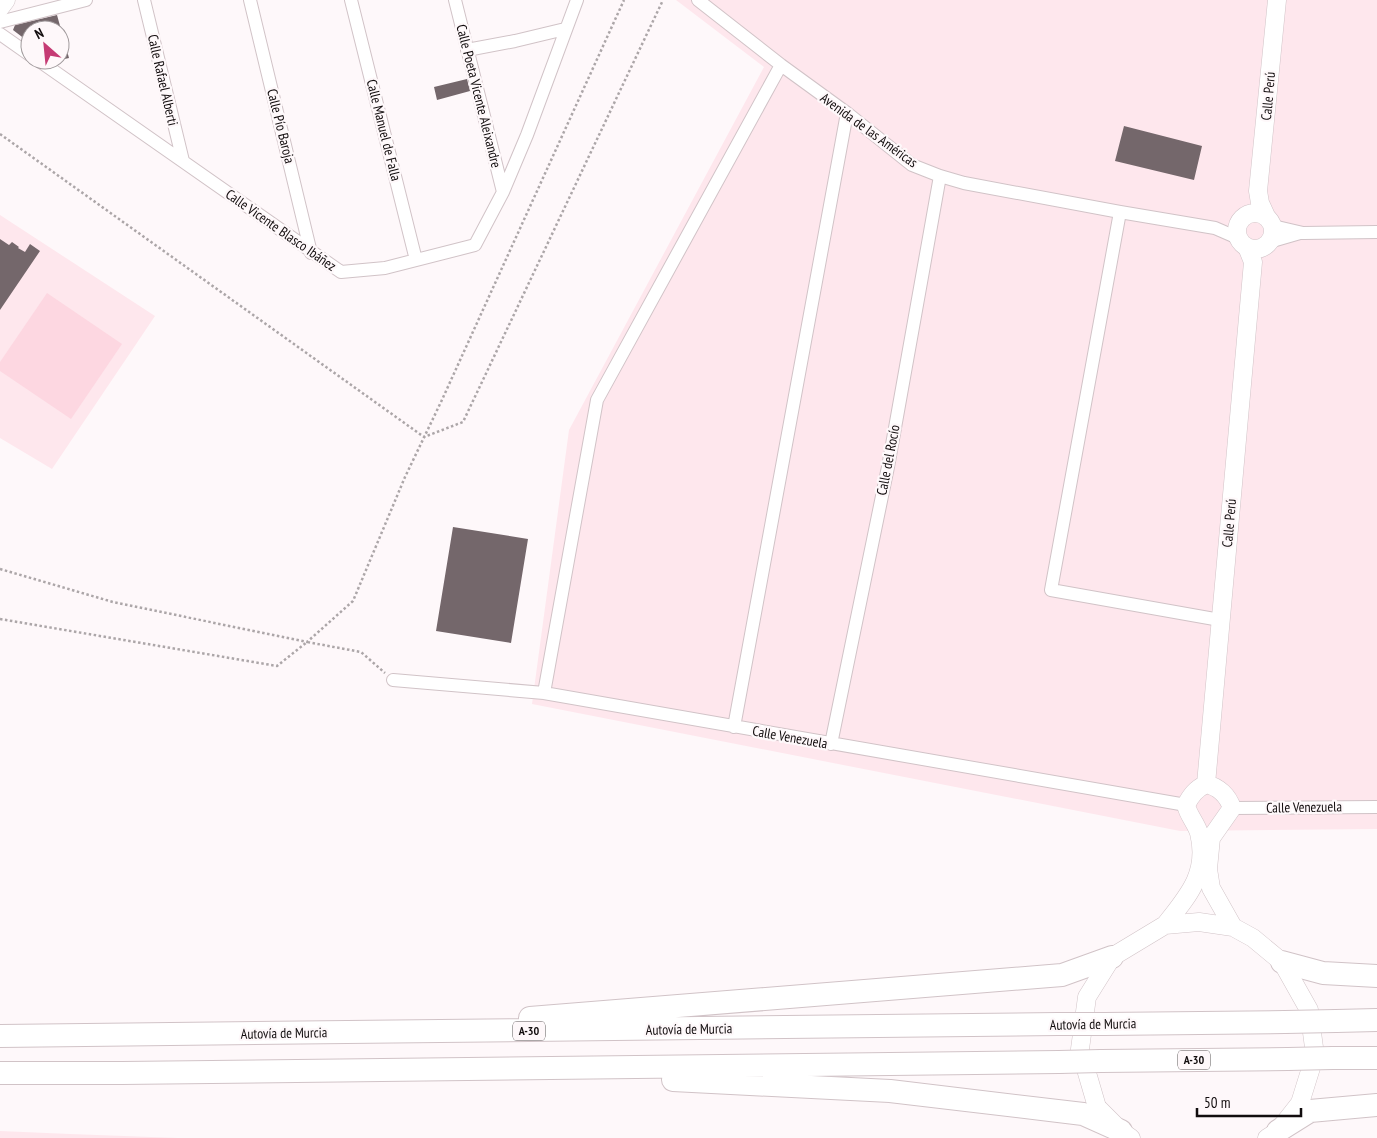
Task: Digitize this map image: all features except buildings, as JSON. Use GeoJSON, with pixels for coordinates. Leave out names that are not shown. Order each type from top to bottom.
{"type":"FeatureCollection","features":[{"type":"Feature","properties":{"kind":"highway"},"geometry":{"type":"LineString","coordinates":[[348,1032],[1062,975],[1112,957]]}},
{"type":"Feature","properties":{"kind":"highway"},"geometry":{"type":"LineString","coordinates":[[1282,962],[1323,973],[1377,976]]}},
{"type":"Feature","properties":{"kind":"highway","name":"Autovía de Murcia"},"geometry":{"type":"LineString","coordinates":[[0,1036],[1377,1020]]}},
{"type":"Feature","properties":{"kind":"highway","name":"A-30"},"geometry":{"type":"LineString","coordinates":[[0,1073],[1377,1058]]}},
{"type":"Feature","properties":{"kind":"highway"},"geometry":{"type":"LineString","coordinates":[[450,1069],[890,1091],[1083,1114],[1126,1135]]}},
{"type":"Feature","properties":{"kind":"highway"},"geometry":{"type":"LineString","coordinates":[[1273,1135],[1310,1111],[1377,1105]]}},
{"type":"Feature","properties":{"kind":"street"},"geometry":{"type":"LineString","coordinates":[[0,8],[6,0]]}},
{"type":"Feature","properties":{"kind":"street"},"geometry":{"type":"LineString","coordinates":[[0,22],[86,0]]}},
{"type":"Feature","properties":{"kind":"street","name":"Calle Rafael Alberti"},"geometry":{"type":"LineString","coordinates":[[144,0],[182,160]]}},
{"type":"Feature","properties":{"kind":"street","name":"Calle Pío Baroja"},"geometry":{"type":"LineString","coordinates":[[250,0],[312,252]]}},
{"type":"Feature","properties":{"kind":"street","name":"Calle Manuel de Falla"},"geometry":{"type":"LineString","coordinates":[[351,0],[416,260]]}},
{"type":"Feature","properties":{"kind":"street","name":"Calle Poeta Vicente Aleixandre"},"geometry":{"type":"LineString","coordinates":[[455,0],[503,192]]}},
{"type":"Feature","properties":{"kind":"street","name":"Calle Vicente Blasco Ibáñez"},"geometry":{"type":"LineString","coordinates":[[52,70],[341,272],[385,268],[475,245],[503,192],[527,135],[577,0]]}},
{"type":"Feature","properties":{"kind":"street","name":"Avenida de las Américas"},"geometry":{"type":"LineString","coordinates":[[698,0],[912,164],[940,176],[964,183],[1216,228],[1244,238]]}},
{"type":"Feature","properties":{"kind":"street","name":"Calle Perú"},"geometry":{"type":"LineString","coordinates":[[1206,784],[1220,620],[1244,238],[1258,191],[1277,0]]}},
{"type":"Feature","properties":{"kind":"street"},"geometry":{"type":"LineString","coordinates":[[467,50],[565,29]]}},
{"type":"Feature","properties":{"kind":"street"},"geometry":{"type":"LineString","coordinates":[[0,34],[20,47]]}},
{"type":"Feature","properties":{"kind":"street"},"geometry":{"type":"LineString","coordinates":[[544,693],[597,400],[781,65]]}},
{"type":"Feature","properties":{"kind":"street"},"geometry":{"type":"LineString","coordinates":[[734,727],[846,113]]}},
{"type":"Feature","properties":{"kind":"street","name":"Calle del Rocío"},"geometry":{"type":"LineString","coordinates":[[832,744],[888,467],[940,176]]}},
{"type":"Feature","properties":{"kind":"street","name":"Calle Perú"},"geometry":{"type":"LineString","coordinates":[[1258,191],[1268,233]]}},
{"type":"Feature","properties":{"kind":"street"},"geometry":{"type":"LineString","coordinates":[[1120,212],[1051,590],[1220,620]]}},
{"type":"Feature","properties":{"kind":"street"},"geometry":{"type":"LineString","coordinates":[[1244,238],[1256,212],[1268,233]]}},
{"type":"Feature","properties":{"kind":"street"},"geometry":{"type":"LineString","coordinates":[[1244,238],[1268,233],[1377,232]]}},
{"type":"Feature","properties":{"kind":"street","name":"Calle Venezuela"},"geometry":{"type":"LineString","coordinates":[[393,680],[544,693],[1186,805]]}},
{"type":"Feature","properties":{"kind":"street"},"geometry":{"type":"LineString","coordinates":[[1126,1135],[1097,1107],[1080,1049],[1087,997],[1112,957],[1165,925],[1189,894],[1198,877],[1200,856],[1199,833],[1187,811],[1186,805],[1190,796],[1197,788],[1206,784],[1215,786],[1222,792],[1229,800],[1232,808],[1212,838],[1208,869],[1210,888],[1233,927]]}},
{"type":"Feature","properties":{"kind":"street","name":"Calle Venezuela"},"geometry":{"type":"LineString","coordinates":[[1232,808],[1377,807]]}},
{"type":"Feature","properties":{"kind":"street"},"geometry":{"type":"LineString","coordinates":[[1165,925],[1198,922],[1233,927],[1253,938],[1282,962],[1310,1010],[1315,1055],[1300,1103],[1273,1135]]}},
{"type":"Feature","properties":{"kind":"path"},"geometry":{"type":"LineString","coordinates":[[0,619],[277,666],[353,601],[405,477],[624,0]]}},
{"type":"Feature","properties":{"kind":"path"},"geometry":{"type":"LineString","coordinates":[[424,437],[463,422],[663,0]]}},
{"type":"Feature","properties":{"kind":"path"},"geometry":{"type":"LineString","coordinates":[[0,134],[424,437]]}},
{"type":"Feature","properties":{"kind":"path"},"geometry":{"type":"LineString","coordinates":[[0,569],[113,602],[361,652],[393,680]]}},
{"type":"Feature","properties":{"kind":"shaded area"},"geometry":{"type":"Polygon","coordinates":[[[676,0],[1377,0],[1377,829],[1180,831],[532,704],[569,430],[764,67],[676,0]]]}},
{"type":"Feature","properties":{"kind":"shaded area"},"geometry":{"type":"Polygon","coordinates":[[[0,215],[155,316],[52,469],[0,438],[0,215]]]}},
{"type":"Feature","properties":{"kind":"shaded area"},"geometry":{"type":"Polygon","coordinates":[[[47,293],[122,344],[71,419],[0,371],[0,362],[47,293]]]}},
{"type":"Feature","properties":{"kind":"shaded area"},"geometry":{"type":"Polygon","coordinates":[[[0,1131],[70,1134],[178,1138],[0,1138],[0,1131]]]}}]}
